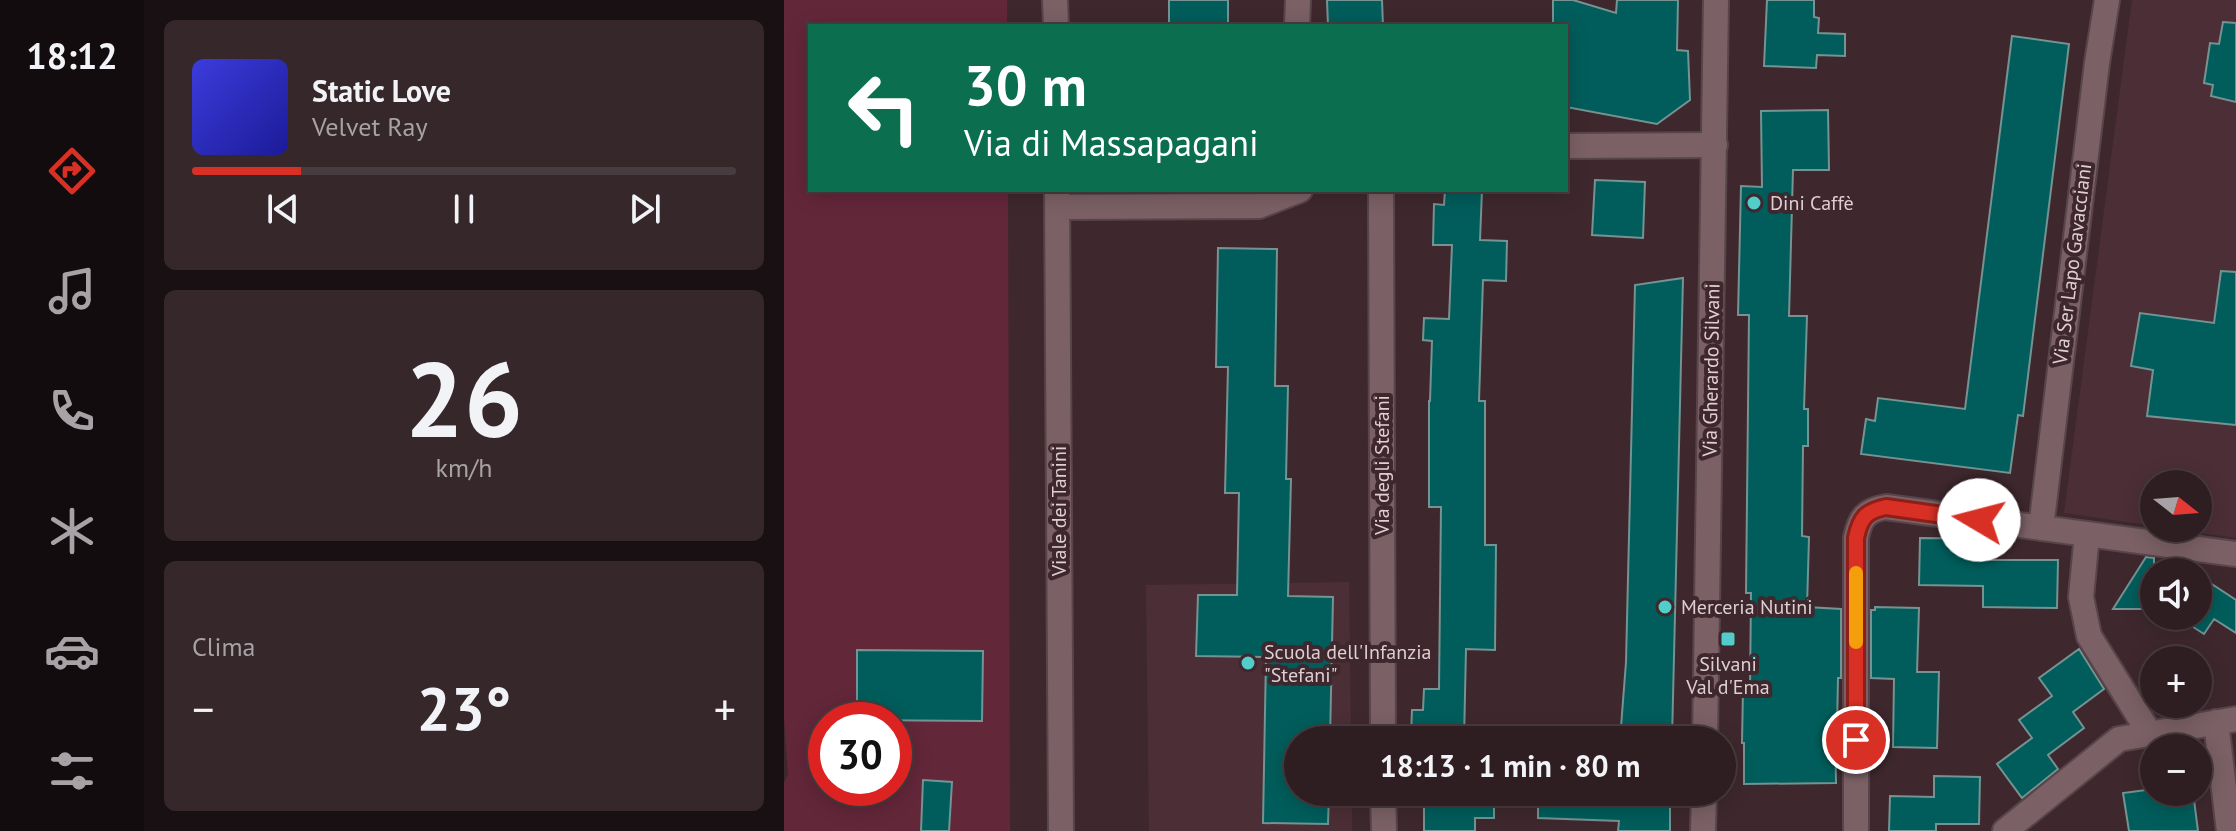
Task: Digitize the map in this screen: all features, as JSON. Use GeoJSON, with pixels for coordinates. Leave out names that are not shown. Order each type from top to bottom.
{"type":"FeatureCollection","features":[{"type":"Feature","properties":{"kind":"street"},"geometry":{"type":"LineString","coordinates":[[1055,0],[1056,24]]}},
{"type":"Feature","properties":{"kind":"street"},"geometry":{"type":"LineString","coordinates":[[1297,24],[1298,0]]}},
{"type":"Feature","properties":{"kind":"street","name":"Via Gherardo Silvani"},"geometry":{"type":"LineString","coordinates":[[1705,726],[1716,0]]}},
{"type":"Feature","properties":{"kind":"street","name":"Via Ser Lapo Gavacciani"},"geometry":{"type":"LineString","coordinates":[[2041,528],[2107,0]]}},
{"type":"Feature","properties":{"kind":"street"},"geometry":{"type":"LineString","coordinates":[[1568,146],[1715,145]]}},
{"type":"Feature","properties":{"kind":"street"},"geometry":{"type":"LineString","coordinates":[[1057,199],[1259,206],[1294,192]]}},
{"type":"Feature","properties":{"kind":"street","name":"Via degli Stefani"},"geometry":{"type":"LineString","coordinates":[[1381,192],[1383,726]]}},
{"type":"Feature","properties":{"kind":"street","name":"Viale dei Tanini"},"geometry":{"type":"LineString","coordinates":[[1057,199],[1061,831]]}},
{"type":"Feature","properties":{"kind":"street"},"geometry":{"type":"LineString","coordinates":[[1856,831],[1856,538],[1866,514],[1873,509],[1886,507],[2236,554]]}},
{"type":"Feature","properties":{"kind":"street"},"geometry":{"type":"LineString","coordinates":[[2087,534],[2081,597],[2089,636],[2150,734],[2226,720],[2229,831]]}},
{"type":"Feature","properties":{"kind":"street"},"geometry":{"type":"LineString","coordinates":[[2005,831],[2119,739],[2140,736]]}},
{"type":"Feature","properties":{"kind":"street"},"geometry":{"type":"LineString","coordinates":[[1383,806],[1384,831]]}},
{"type":"Feature","properties":{"kind":"street"},"geometry":{"type":"LineString","coordinates":[[1703,831],[1704,806]]}},
{"type":"Feature","properties":{"kind":"shaded area"},"geometry":{"type":"Polygon","coordinates":[[[784,0],[1007,0],[1007,24],[808,24],[808,192],[1008,192],[1010,831],[784,831],[784,783],[788,774],[784,719],[784,0]]]}},
{"type":"Feature","properties":{"kind":"shaded area"},"geometry":{"type":"Polygon","coordinates":[[[2132,0],[2236,0],[2236,538],[2212,535],[2212,470],[2140,470],[2140,524],[2064,513],[2132,0]]]}},
{"type":"Feature","properties":{"kind":"shaded area","name":"Scuola dell'Infanzia \"Stefani\""},"geometry":{"type":"Polygon","coordinates":[[[1349,582],[1351,726],[1284,726],[1284,806],[1352,806],[1352,831],[1149,831],[1146,585],[1349,582]]]}},
{"type":"Feature","properties":{"kind":"building"},"geometry":{"type":"Polygon","coordinates":[[[1169,0],[1228,0],[1228,24],[1169,24],[1169,0]]]}},
{"type":"Feature","properties":{"kind":"building"},"geometry":{"type":"Polygon","coordinates":[[[1327,0],[1382,0],[1383,24],[1328,24],[1327,0]]]}},
{"type":"Feature","properties":{"kind":"building"},"geometry":{"type":"Polygon","coordinates":[[[1553,0],[1573,0],[1616,13],[1617,0],[1678,0],[1677,50],[1688,51],[1690,100],[1657,124],[1568,107],[1568,24],[1553,24],[1553,0]]]}},
{"type":"Feature","properties":{"kind":"building"},"geometry":{"type":"Polygon","coordinates":[[[1767,0],[1814,0],[1814,17],[1819,18],[1818,33],[1845,34],[1845,56],[1817,55],[1816,68],[1764,66],[1767,0]]]}},
{"type":"Feature","properties":{"kind":"building"},"geometry":{"type":"Polygon","coordinates":[[[2223,22],[2236,23],[2236,102],[2211,96],[2213,85],[2204,83],[2210,43],[2219,44],[2223,22]]]}},
{"type":"Feature","properties":{"kind":"building"},"geometry":{"type":"Polygon","coordinates":[[[2012,36],[2069,44],[2023,416],[2018,415],[2010,473],[1861,454],[1866,419],[1875,421],[1878,398],[1965,409],[2012,36]]]}},
{"type":"Feature","properties":{"kind":"building"},"geometry":{"type":"Polygon","coordinates":[[[1828,110],[1829,170],[1793,170],[1789,316],[1807,316],[1804,409],[1808,409],[1808,446],[1803,446],[1802,536],[1809,537],[1807,607],[1841,609],[1841,678],[1838,678],[1835,728],[1836,783],[1744,784],[1743,689],[1750,690],[1751,593],[1746,593],[1749,315],[1738,315],[1741,186],[1762,187],[1761,111],[1828,110]]]}},
{"type":"Feature","properties":{"kind":"building"},"geometry":{"type":"Polygon","coordinates":[[[1595,180],[1645,182],[1643,238],[1592,235],[1595,180]]]}},
{"type":"Feature","properties":{"kind":"building"},"geometry":{"type":"Polygon","coordinates":[[[1445,192],[1482,192],[1480,240],[1507,241],[1506,281],[1483,280],[1479,401],[1485,401],[1485,545],[1496,545],[1495,650],[1466,649],[1464,726],[1411,726],[1412,710],[1423,710],[1424,689],[1439,689],[1441,507],[1429,507],[1432,341],[1423,340],[1424,318],[1449,319],[1452,245],[1433,245],[1434,204],[1444,205],[1445,192]]]}},
{"type":"Feature","properties":{"kind":"building"},"geometry":{"type":"Polygon","coordinates":[[[1218,248],[1277,249],[1275,386],[1288,386],[1286,479],[1291,479],[1288,596],[1333,597],[1330,726],[1284,726],[1284,806],[1329,806],[1328,824],[1263,823],[1266,657],[1196,656],[1198,595],[1237,595],[1239,493],[1225,493],[1228,367],[1216,367],[1218,248]]]}},
{"type":"Feature","properties":{"kind":"building"},"geometry":{"type":"Polygon","coordinates":[[[2221,271],[2236,272],[2236,425],[2147,416],[2153,370],[2131,366],[2140,313],[2214,323],[2221,271]]]}},
{"type":"Feature","properties":{"kind":"building"},"geometry":{"type":"Polygon","coordinates":[[[1683,278],[1672,726],[1621,726],[1626,662],[1635,285],[1683,278]]]}},
{"type":"Feature","properties":{"kind":"building"},"geometry":{"type":"Polygon","coordinates":[[[1920,538],[1991,539],[1991,560],[2058,560],[2057,608],[1983,607],[1983,586],[1919,585],[1920,538]]]}},
{"type":"Feature","properties":{"kind":"building"},"geometry":{"type":"Polygon","coordinates":[[[2140,566],[2140,609],[2113,609],[2140,566]]]}},
{"type":"Feature","properties":{"kind":"building"},"geometry":{"type":"Polygon","coordinates":[[[2212,584],[2236,600],[2236,633],[2214,619],[2212,622],[2212,584]]]}},
{"type":"Feature","properties":{"kind":"building"},"geometry":{"type":"Polygon","coordinates":[[[1875,607],[1919,608],[1917,672],[1939,672],[1937,748],[1893,747],[1894,679],[1871,678],[1871,610],[1875,607]]]}},
{"type":"Feature","properties":{"kind":"building"},"geometry":{"type":"Polygon","coordinates":[[[2079,649],[2104,689],[2073,712],[2084,728],[2048,755],[2058,769],[2022,798],[1997,764],[2032,738],[2019,720],[2052,696],[2039,678],[2079,649]]]}},
{"type":"Feature","properties":{"kind":"building"},"geometry":{"type":"Polygon","coordinates":[[[857,650],[983,651],[982,721],[912,720],[912,702],[857,702],[857,650]]]}},
{"type":"Feature","properties":{"kind":"building"},"geometry":{"type":"Polygon","coordinates":[[[1934,776],[1980,777],[1979,824],[1936,824],[1936,831],[1889,831],[1890,796],[1934,797],[1934,776]]]}},
{"type":"Feature","properties":{"kind":"building"},"geometry":{"type":"Polygon","coordinates":[[[923,780],[952,782],[949,831],[921,831],[923,780]]]}},
{"type":"Feature","properties":{"kind":"building"},"geometry":{"type":"Polygon","coordinates":[[[2140,791],[2140,806],[2195,806],[2198,831],[2129,831],[2123,793],[2140,791]]]}},
{"type":"Feature","properties":{"kind":"building"},"geometry":{"type":"Polygon","coordinates":[[[1424,806],[1494,806],[1494,818],[1475,818],[1475,831],[1424,831],[1424,806]]]}},
{"type":"Feature","properties":{"kind":"building"},"geometry":{"type":"Polygon","coordinates":[[[1538,806],[1670,806],[1670,831],[1618,831],[1619,821],[1538,818],[1538,806]]]}},
{"type":"Feature","properties":{"kind":"slow traffic"},"geometry":{"type":"LineString","coordinates":[[1856,573],[1856,642]]}},
{"type":"Feature","properties":{"kind":"place","name":"Dini Caffè"},"geometry":{"type":"Point","coordinates":[1754,203]}},
{"type":"Feature","properties":{"kind":"place","name":"Merceria Nutini"},"geometry":{"type":"Point","coordinates":[1665,607]}},
{"type":"Feature","properties":{"kind":"place","name":"Silvani Val d'Ema"},"geometry":{"type":"Point","coordinates":[1728,639]}},
{"type":"Feature","properties":{"kind":"place","name":"Scuola dell'Infanzia \"Stefani\""},"geometry":{"type":"Point","coordinates":[1248,663]}},
{"type":"Feature","properties":{"kind":"route"},"geometry":{"type":"LineString","coordinates":[[1856,740],[1858,527],[1873,509],[1886,507],[1979,520]]}}]}
